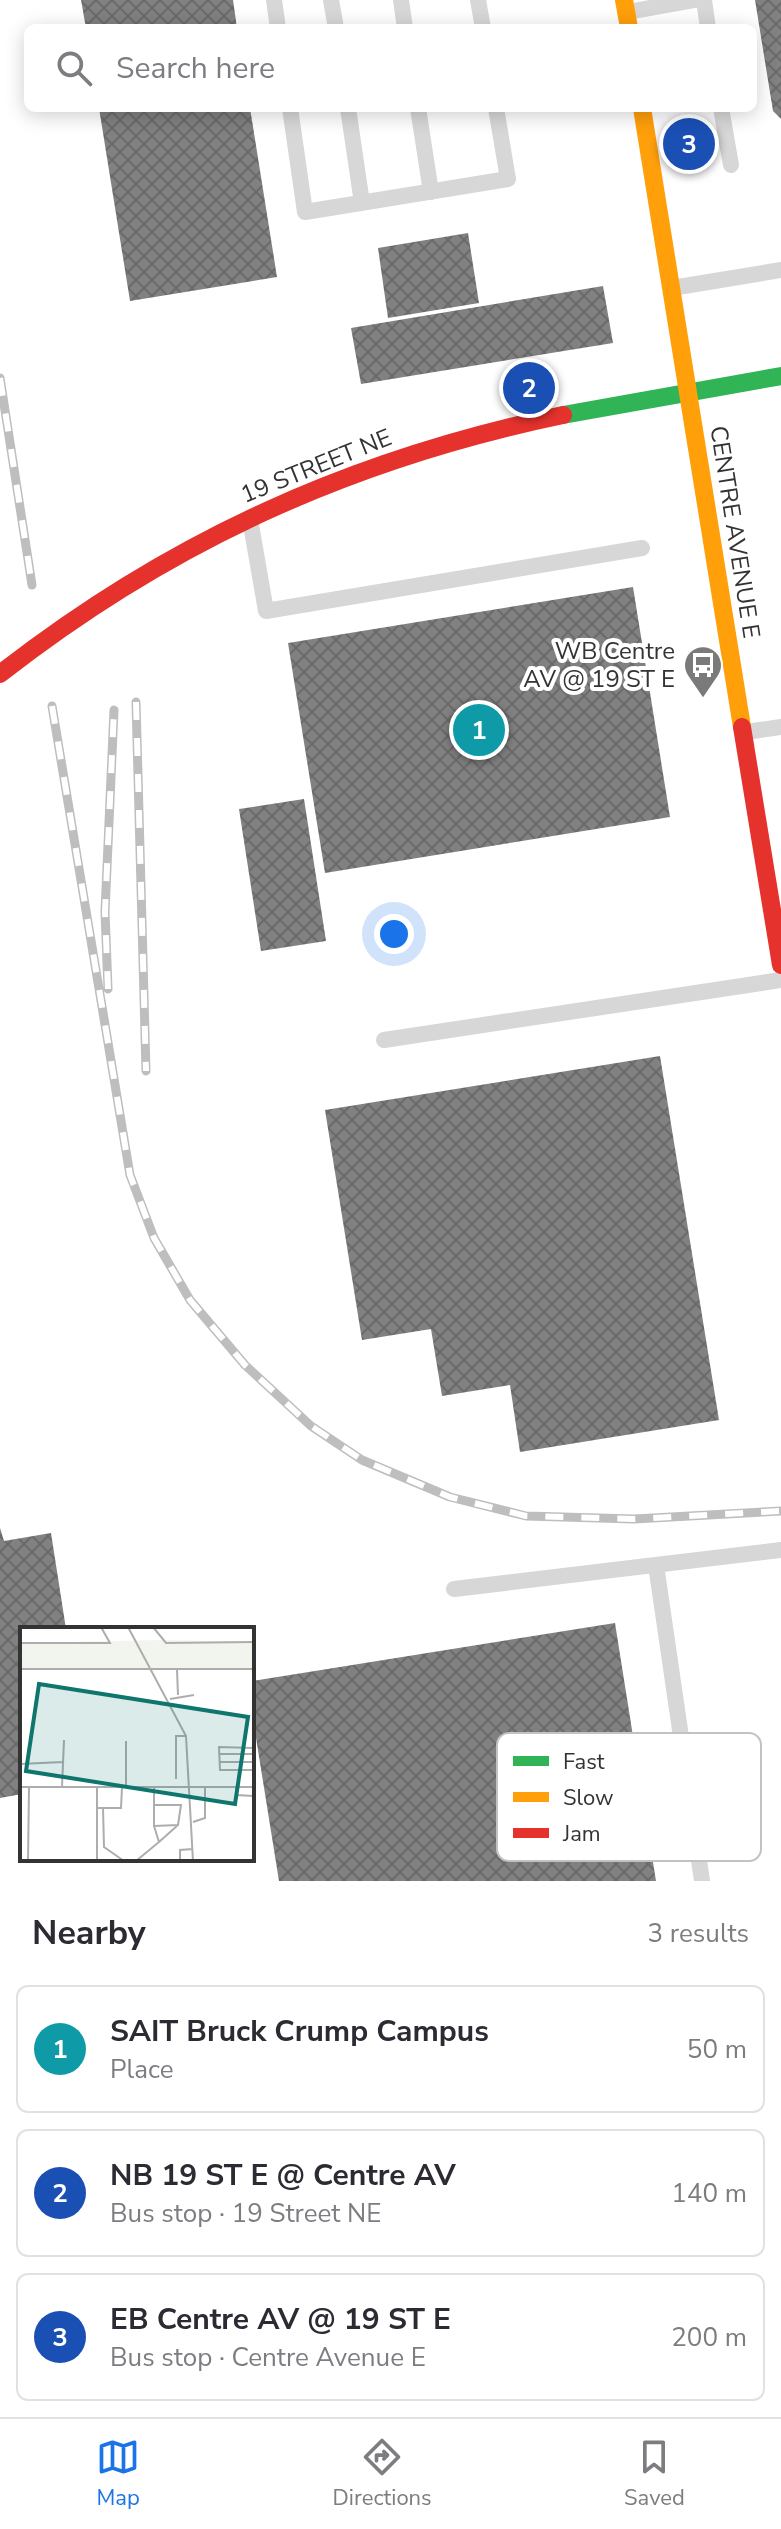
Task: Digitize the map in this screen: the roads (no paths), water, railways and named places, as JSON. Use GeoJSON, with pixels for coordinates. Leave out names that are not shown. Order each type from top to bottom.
{"type":"FeatureCollection","features":[{"type":"Feature","properties":{"kind":"street","name":"CENTRE AVENUE E"},"geometry":{"type":"LineString","coordinates":[[643,112],[781,965]]}},
{"type":"Feature","properties":{"kind":"street","name":"19 STREET NE"},"geometry":{"type":"LineString","coordinates":[[0,674],[104,598],[185,551],[316,488],[417,451],[505,427],[781,376]]}},
{"type":"Feature","properties":{"kind":"lane"},"geometry":{"type":"LineString","coordinates":[[274,0],[277,24]]}},
{"type":"Feature","properties":{"kind":"lane"},"geometry":{"type":"LineString","coordinates":[[331,0],[335,24]]}},
{"type":"Feature","properties":{"kind":"lane"},"geometry":{"type":"LineString","coordinates":[[401,0],[404,24]]}},
{"type":"Feature","properties":{"kind":"lane"},"geometry":{"type":"LineString","coordinates":[[478,0],[482,24]]}},
{"type":"Feature","properties":{"kind":"lane"},"geometry":{"type":"LineString","coordinates":[[627,13],[695,0]]}},
{"type":"Feature","properties":{"kind":"lane"},"geometry":{"type":"LineString","coordinates":[[704,0],[707,24]]}},
{"type":"Feature","properties":{"kind":"lane"},"geometry":{"type":"LineString","coordinates":[[291,112],[305,212],[508,179],[497,112]]}},
{"type":"Feature","properties":{"kind":"lane"},"geometry":{"type":"LineString","coordinates":[[349,112],[362,203]]}},
{"type":"Feature","properties":{"kind":"lane"},"geometry":{"type":"LineString","coordinates":[[419,112],[431,192]]}},
{"type":"Feature","properties":{"kind":"lane"},"geometry":{"type":"LineString","coordinates":[[722,112],[731,165]]}},
{"type":"Feature","properties":{"kind":"lane"},"geometry":{"type":"LineString","coordinates":[[671,288],[781,270]]}},
{"type":"Feature","properties":{"kind":"lane"},"geometry":{"type":"LineString","coordinates":[[250,518],[266,611],[642,548]]}},
{"type":"Feature","properties":{"kind":"lane"},"geometry":{"type":"LineString","coordinates":[[744,732],[781,727]]}},
{"type":"Feature","properties":{"kind":"lane"},"geometry":{"type":"LineString","coordinates":[[384,1040],[781,980]]}},
{"type":"Feature","properties":{"kind":"lane"},"geometry":{"type":"LineString","coordinates":[[454,1589],[781,1550]]}},
{"type":"Feature","properties":{"kind":"lane"},"geometry":{"type":"LineString","coordinates":[[656,1565],[680,1733]]}},
{"type":"Feature","properties":{"kind":"lane"},"geometry":{"type":"LineString","coordinates":[[699,1861],[702,1881]]}},
{"type":"Feature","properties":{"kind":"railway"},"geometry":{"type":"LineString","coordinates":[[0,378],[32,585]]}},
{"type":"Feature","properties":{"kind":"railway"},"geometry":{"type":"LineString","coordinates":[[136,702],[146,1071]]}},
{"type":"Feature","properties":{"kind":"railway"},"geometry":{"type":"LineString","coordinates":[[52,706],[130,1175],[154,1238],[190,1300],[245,1365],[311,1426],[362,1460],[450,1497],[526,1516],[634,1519],[781,1511]]}},
{"type":"Feature","properties":{"kind":"railway"},"geometry":{"type":"LineString","coordinates":[[108,989],[105,912],[114,710]]}},
{"type":"Feature","properties":{"kind":"place","name":"EB Centre AV @ 19 ST E"},"geometry":{"type":"Point","coordinates":[689,144]}},
{"type":"Feature","properties":{"kind":"place","name":"NB 19 ST E @ Centre AV"},"geometry":{"type":"Point","coordinates":[529,388]}},
{"type":"Feature","properties":{"kind":"place","name":"WB Centre AV @ 19 ST E"},"geometry":{"type":"Point","coordinates":[703,699]}},
{"type":"Feature","properties":{"kind":"place","name":"SAIT Bruck Crump Campus"},"geometry":{"type":"Point","coordinates":[479,730]}}]}
